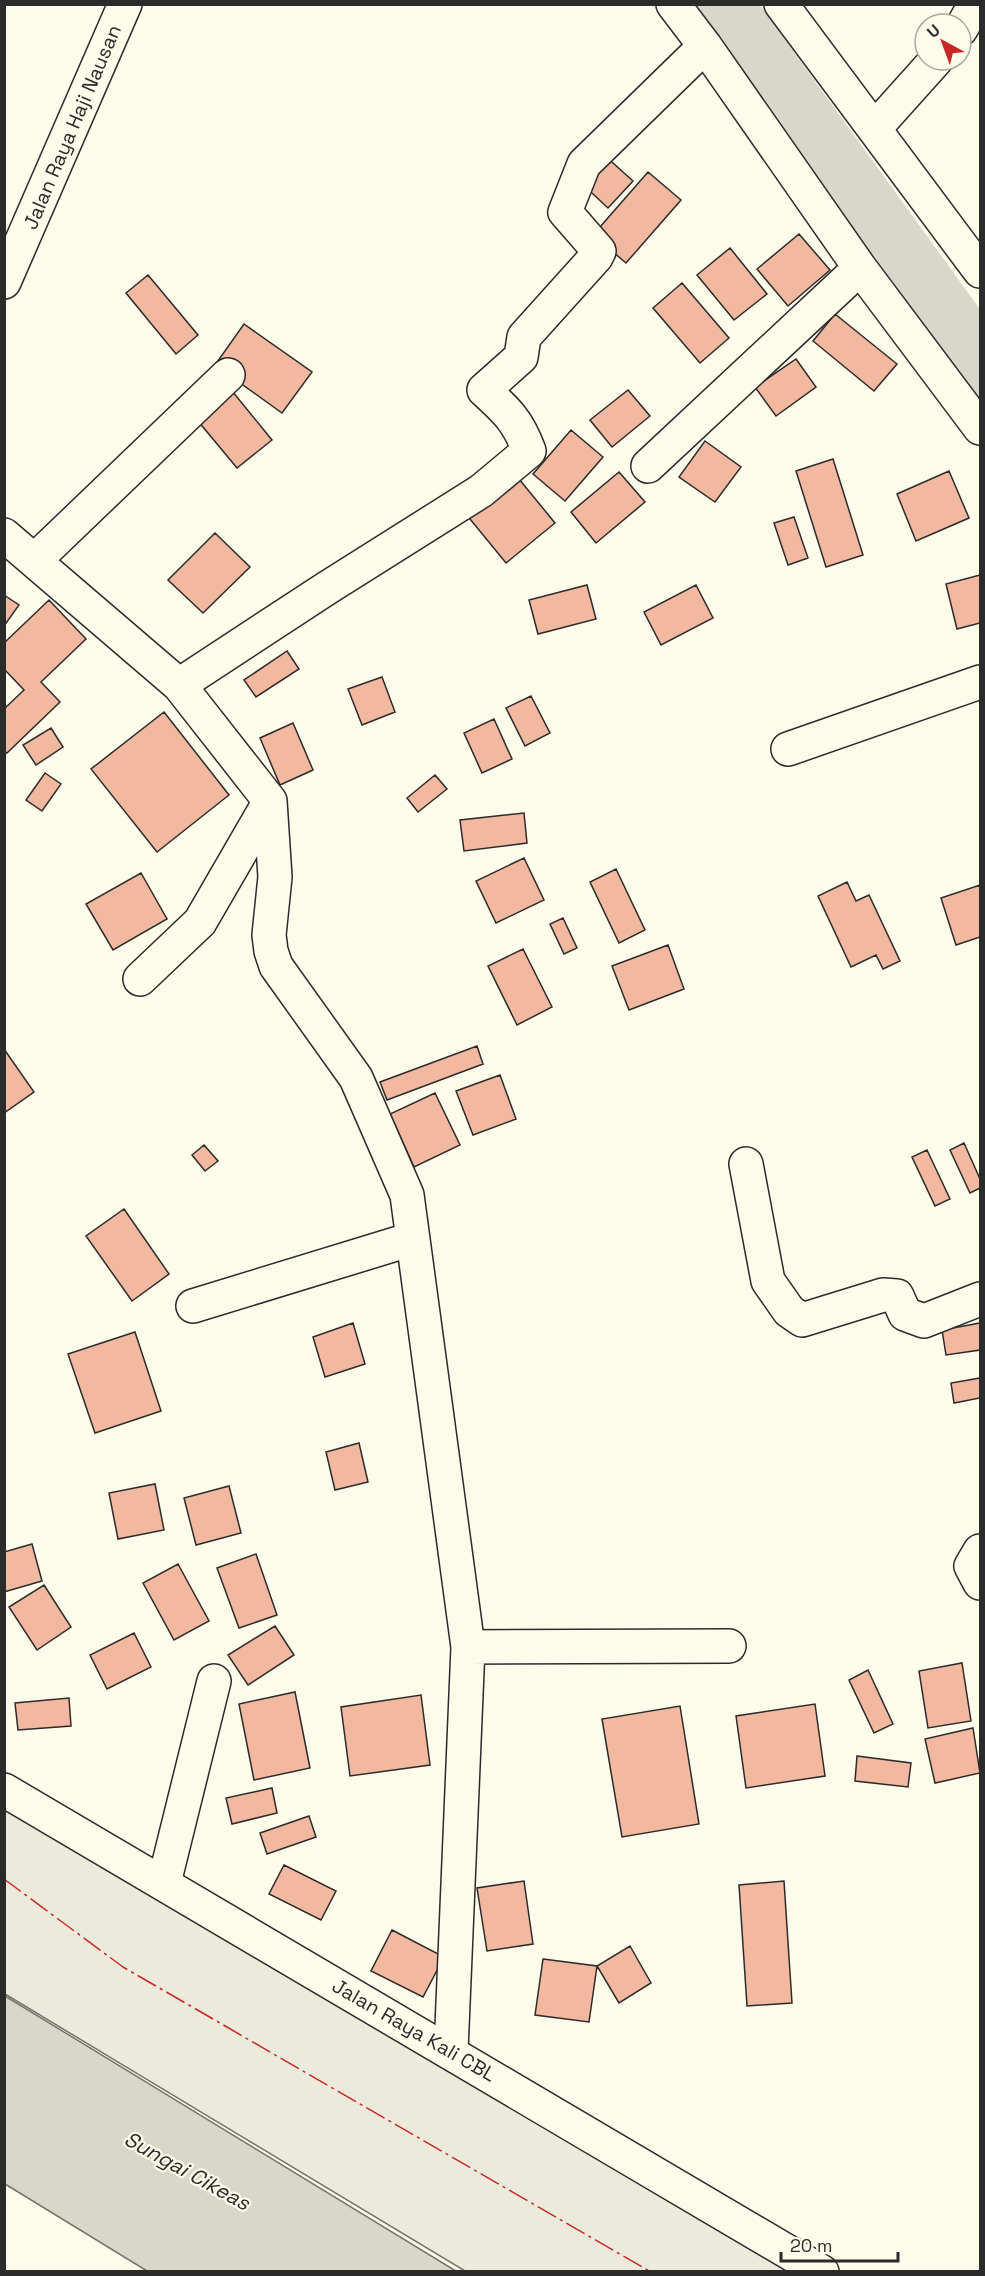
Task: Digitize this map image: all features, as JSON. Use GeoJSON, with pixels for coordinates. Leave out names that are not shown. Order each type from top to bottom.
{"type":"FeatureCollection","features":[{"type":"Feature","properties":{"kind":"street","name":"Jalan Raya Haji Nausan"},"geometry":{"type":"LineString","coordinates":[[4,282],[125,4]]}},
{"type":"Feature","properties":{"kind":"street"},"geometry":{"type":"LineString","coordinates":[[673,4],[705,46],[860,268],[981,428]]}},
{"type":"Feature","properties":{"kind":"street"},"geometry":{"type":"LineString","coordinates":[[781,4],[981,271]]}},
{"type":"Feature","properties":{"kind":"street"},"geometry":{"type":"LineString","coordinates":[[179,685],[481,491],[529,451],[521,430],[510,414],[484,390],[521,357],[524,337],[599,251],[565,212],[584,164],[705,46]]}},
{"type":"Feature","properties":{"kind":"street"},"geometry":{"type":"LineString","coordinates":[[875,128],[925,72]]}},
{"type":"Feature","properties":{"kind":"street"},"geometry":{"type":"LineString","coordinates":[[648,466],[860,268]]}},
{"type":"Feature","properties":{"kind":"street"},"geometry":{"type":"LineString","coordinates":[[35,560],[228,375]]}},
{"type":"Feature","properties":{"kind":"street"},"geometry":{"type":"LineString","coordinates":[[4,535],[179,685],[270,801],[275,877],[269,935],[276,966],[356,1078],[407,1195],[468,1647],[451,2051]]}},
{"type":"Feature","properties":{"kind":"street"},"geometry":{"type":"LineString","coordinates":[[788,749],[981,682]]}},
{"type":"Feature","properties":{"kind":"street"},"geometry":{"type":"LineString","coordinates":[[141,979],[200,922],[270,801]]}},
{"type":"Feature","properties":{"kind":"street"},"geometry":{"type":"LineString","coordinates":[[746,1164],[768,1281],[789,1311],[802,1320],[883,1295],[897,1296],[905,1314],[924,1321],[981,1299]]}},
{"type":"Feature","properties":{"kind":"street"},"geometry":{"type":"LineString","coordinates":[[193,1306],[412,1239]]}},
{"type":"Feature","properties":{"kind":"street"},"geometry":{"type":"LineString","coordinates":[[981,1551],[972,1566],[981,1583]]}},
{"type":"Feature","properties":{"kind":"street"},"geometry":{"type":"LineString","coordinates":[[468,1647],[729,1646]]}},
{"type":"Feature","properties":{"kind":"street"},"geometry":{"type":"LineString","coordinates":[[164,1883],[214,1682]]}},
{"type":"Feature","properties":{"kind":"street","name":"Jalan Raya Kali CBL"},"geometry":{"type":"LineString","coordinates":[[4,1790],[822,2271]]}},
{"type":"Feature","properties":{"kind":"shaded area"},"geometry":{"type":"Polygon","coordinates":[[[4,1790],[822,2271],[465,2271],[5,1994],[4,1790]]]}},
{"type":"Feature","properties":{"kind":"water","name":"Sungai Cikeas"},"geometry":{"type":"Polygon","coordinates":[[[5,1996],[456,2271],[147,2271],[5,2184],[5,1996]]]}},
{"type":"Feature","properties":{"kind":"building"},"geometry":{"type":"Polygon","coordinates":[[[603,154],[633,181],[608,208],[578,180],[603,154]]]}},
{"type":"Feature","properties":{"kind":"building"},"geometry":{"type":"Polygon","coordinates":[[[648,172],[681,200],[626,263],[593,235],[648,172]]]}},
{"type":"Feature","properties":{"kind":"building"},"geometry":{"type":"Polygon","coordinates":[[[799,234],[830,270],[788,306],[757,269],[799,234]]]}},
{"type":"Feature","properties":{"kind":"building"},"geometry":{"type":"Polygon","coordinates":[[[730,248],[767,294],[734,320],[697,275],[730,248]]]}},
{"type":"Feature","properties":{"kind":"building"},"geometry":{"type":"Polygon","coordinates":[[[148,275],[198,335],[176,354],[126,293],[148,275]]]}},
{"type":"Feature","properties":{"kind":"building"},"geometry":{"type":"Polygon","coordinates":[[[682,283],[729,338],[700,363],[653,308],[682,283]]]}},
{"type":"Feature","properties":{"kind":"building"},"geometry":{"type":"Polygon","coordinates":[[[835,314],[897,364],[874,391],[813,341],[835,314]]]}},
{"type":"Feature","properties":{"kind":"building"},"geometry":{"type":"Polygon","coordinates":[[[244,324],[312,372],[282,413],[215,365],[244,324]]]}},
{"type":"Feature","properties":{"kind":"building"},"geometry":{"type":"Polygon","coordinates":[[[796,359],[816,387],[776,416],[755,387],[796,359]]]}},
{"type":"Feature","properties":{"kind":"building"},"geometry":{"type":"Polygon","coordinates":[[[228,386],[272,440],[237,468],[193,415],[228,386]]]}},
{"type":"Feature","properties":{"kind":"building"},"geometry":{"type":"Polygon","coordinates":[[[628,390],[650,416],[612,447],[590,420],[628,390]]]}},
{"type":"Feature","properties":{"kind":"building"},"geometry":{"type":"Polygon","coordinates":[[[571,430],[603,457],[565,501],[533,474],[571,430]]]}},
{"type":"Feature","properties":{"kind":"building"},"geometry":{"type":"Polygon","coordinates":[[[705,441],[741,467],[715,502],[679,477],[705,441]]]}},
{"type":"Feature","properties":{"kind":"building"},"geometry":{"type":"Polygon","coordinates":[[[833,459],[863,555],[826,567],[796,471],[833,459]]]}},
{"type":"Feature","properties":{"kind":"building"},"geometry":{"type":"Polygon","coordinates":[[[510,468],[555,523],[506,563],[461,508],[510,468]]]}},
{"type":"Feature","properties":{"kind":"building"},"geometry":{"type":"Polygon","coordinates":[[[949,471],[969,518],[916,541],[897,494],[949,471]]]}},
{"type":"Feature","properties":{"kind":"building"},"geometry":{"type":"Polygon","coordinates":[[[619,472],[645,502],[596,543],[571,512],[619,472]]]}},
{"type":"Feature","properties":{"kind":"building"},"geometry":{"type":"Polygon","coordinates":[[[794,517],[808,558],[788,565],[774,523],[794,517]]]}},
{"type":"Feature","properties":{"kind":"building"},"geometry":{"type":"Polygon","coordinates":[[[215,533],[250,567],[203,613],[168,580],[215,533]]]}},
{"type":"Feature","properties":{"kind":"building"},"geometry":{"type":"Polygon","coordinates":[[[980,575],[980,623],[957,629],[946,584],[980,575]]]}},
{"type":"Feature","properties":{"kind":"building"},"geometry":{"type":"Polygon","coordinates":[[[587,585],[596,619],[538,634],[529,600],[587,585]]]}},
{"type":"Feature","properties":{"kind":"building"},"geometry":{"type":"Polygon","coordinates":[[[696,585],[713,618],[661,645],[644,612],[696,585]]]}},
{"type":"Feature","properties":{"kind":"building"},"geometry":{"type":"Polygon","coordinates":[[[4,595],[19,605],[4,626],[4,595]]]}},
{"type":"Feature","properties":{"kind":"building"},"geometry":{"type":"Polygon","coordinates":[[[49,600],[86,639],[41,682],[60,702],[7,753],[4,751],[4,709],[24,690],[4,669],[4,643],[49,600]]]}},
{"type":"Feature","properties":{"kind":"building"},"geometry":{"type":"Polygon","coordinates":[[[287,651],[299,669],[256,697],[244,680],[287,651]]]}},
{"type":"Feature","properties":{"kind":"building"},"geometry":{"type":"Polygon","coordinates":[[[382,677],[395,712],[362,725],[348,689],[382,677]]]}},
{"type":"Feature","properties":{"kind":"building"},"geometry":{"type":"Polygon","coordinates":[[[531,696],[550,733],[525,746],[506,708],[531,696]]]}},
{"type":"Feature","properties":{"kind":"building"},"geometry":{"type":"Polygon","coordinates":[[[164,712],[229,795],[157,852],[91,769],[164,712]]]}},
{"type":"Feature","properties":{"kind":"building"},"geometry":{"type":"Polygon","coordinates":[[[494,719],[512,759],[482,773],[464,733],[494,719]]]}},
{"type":"Feature","properties":{"kind":"building"},"geometry":{"type":"Polygon","coordinates":[[[293,723],[313,770],[280,785],[260,738],[293,723]]]}},
{"type":"Feature","properties":{"kind":"building"},"geometry":{"type":"Polygon","coordinates":[[[51,728],[63,747],[36,765],[23,745],[51,728]]]}},
{"type":"Feature","properties":{"kind":"building"},"geometry":{"type":"Polygon","coordinates":[[[45,773],[61,784],[42,811],[26,800],[45,773]]]}},
{"type":"Feature","properties":{"kind":"building"},"geometry":{"type":"Polygon","coordinates":[[[435,775],[447,789],[418,812],[407,798],[435,775]]]}},
{"type":"Feature","properties":{"kind":"building"},"geometry":{"type":"Polygon","coordinates":[[[524,813],[527,843],[464,851],[460,820],[524,813]]]}},
{"type":"Feature","properties":{"kind":"building"},"geometry":{"type":"Polygon","coordinates":[[[524,858],[544,900],[496,923],[476,881],[524,858]]]}},
{"type":"Feature","properties":{"kind":"building"},"geometry":{"type":"Polygon","coordinates":[[[616,869],[645,930],[619,943],[590,882],[616,869]]]}},
{"type":"Feature","properties":{"kind":"building"},"geometry":{"type":"Polygon","coordinates":[[[141,873],[167,919],[113,950],[86,904],[141,873]]]}},
{"type":"Feature","properties":{"kind":"building"},"geometry":{"type":"Polygon","coordinates":[[[847,882],[856,901],[869,895],[900,961],[883,969],[876,955],[851,967],[818,896],[847,882]]]}},
{"type":"Feature","properties":{"kind":"building"},"geometry":{"type":"Polygon","coordinates":[[[980,885],[980,937],[956,945],[941,898],[980,885]]]}},
{"type":"Feature","properties":{"kind":"building"},"geometry":{"type":"Polygon","coordinates":[[[563,918],[577,948],[564,954],[550,924],[563,918]]]}},
{"type":"Feature","properties":{"kind":"building"},"geometry":{"type":"Polygon","coordinates":[[[668,945],[684,989],[629,1010],[612,966],[668,945]]]}},
{"type":"Feature","properties":{"kind":"building"},"geometry":{"type":"Polygon","coordinates":[[[523,949],[552,1007],[517,1025],[488,966],[523,949]]]}},
{"type":"Feature","properties":{"kind":"building"},"geometry":{"type":"Polygon","coordinates":[[[477,1046],[483,1064],[387,1100],[380,1082],[477,1046]]]}},
{"type":"Feature","properties":{"kind":"building"},"geometry":{"type":"Polygon","coordinates":[[[4,1049],[34,1092],[4,1113],[4,1049]]]}},
{"type":"Feature","properties":{"kind":"building"},"geometry":{"type":"Polygon","coordinates":[[[500,1075],[516,1119],[473,1135],[456,1091],[500,1075]]]}},
{"type":"Feature","properties":{"kind":"building"},"geometry":{"type":"Polygon","coordinates":[[[435,1093],[460,1145],[414,1167],[390,1114],[435,1093]]]}},
{"type":"Feature","properties":{"kind":"building"},"geometry":{"type":"Polygon","coordinates":[[[964,1143],[980,1179],[980,1188],[970,1193],[950,1150],[964,1143]]]}},
{"type":"Feature","properties":{"kind":"building"},"geometry":{"type":"Polygon","coordinates":[[[204,1145],[218,1161],[205,1171],[192,1155],[204,1145]]]}},
{"type":"Feature","properties":{"kind":"building"},"geometry":{"type":"Polygon","coordinates":[[[927,1150],[950,1199],[935,1206],[912,1157],[927,1150]]]}},
{"type":"Feature","properties":{"kind":"building"},"geometry":{"type":"Polygon","coordinates":[[[124,1209],[169,1274],[132,1301],[86,1236],[124,1209]]]}},
{"type":"Feature","properties":{"kind":"building"},"geometry":{"type":"Polygon","coordinates":[[[353,1323],[365,1364],[325,1377],[313,1337],[353,1323]]]}},
{"type":"Feature","properties":{"kind":"building"},"geometry":{"type":"Polygon","coordinates":[[[980,1323],[980,1350],[946,1355],[942,1330],[980,1323]]]}},
{"type":"Feature","properties":{"kind":"building"},"geometry":{"type":"Polygon","coordinates":[[[135,1332],[161,1411],[95,1433],[68,1354],[135,1332]]]}},
{"type":"Feature","properties":{"kind":"building"},"geometry":{"type":"Polygon","coordinates":[[[980,1378],[980,1398],[954,1403],[951,1383],[980,1378]]]}},
{"type":"Feature","properties":{"kind":"building"},"geometry":{"type":"Polygon","coordinates":[[[359,1443],[368,1482],[335,1490],[326,1452],[359,1443]]]}},
{"type":"Feature","properties":{"kind":"building"},"geometry":{"type":"Polygon","coordinates":[[[155,1484],[164,1530],[118,1539],[109,1493],[155,1484]]]}},
{"type":"Feature","properties":{"kind":"building"},"geometry":{"type":"Polygon","coordinates":[[[229,1486],[241,1533],[196,1545],[184,1498],[229,1486]]]}},
{"type":"Feature","properties":{"kind":"building"},"geometry":{"type":"Polygon","coordinates":[[[32,1544],[42,1581],[4,1592],[4,1552],[32,1544]]]}},
{"type":"Feature","properties":{"kind":"building"},"geometry":{"type":"Polygon","coordinates":[[[256,1554],[277,1615],[239,1628],[217,1568],[256,1554]]]}},
{"type":"Feature","properties":{"kind":"building"},"geometry":{"type":"Polygon","coordinates":[[[178,1564],[209,1621],[174,1640],[143,1583],[178,1564]]]}},
{"type":"Feature","properties":{"kind":"building"},"geometry":{"type":"Polygon","coordinates":[[[44,1585],[71,1627],[37,1650],[9,1607],[44,1585]]]}},
{"type":"Feature","properties":{"kind":"building"},"geometry":{"type":"Polygon","coordinates":[[[275,1626],[294,1655],[248,1685],[228,1655],[275,1626]]]}},
{"type":"Feature","properties":{"kind":"building"},"geometry":{"type":"Polygon","coordinates":[[[134,1633],[151,1667],[107,1689],[90,1655],[134,1633]]]}},
{"type":"Feature","properties":{"kind":"building"},"geometry":{"type":"Polygon","coordinates":[[[962,1663],[971,1721],[928,1728],[919,1671],[962,1663]]]}},
{"type":"Feature","properties":{"kind":"building"},"geometry":{"type":"Polygon","coordinates":[[[868,1670],[893,1724],[874,1733],[849,1680],[868,1670]]]}},
{"type":"Feature","properties":{"kind":"building"},"geometry":{"type":"Polygon","coordinates":[[[295,1692],[310,1768],[254,1780],[239,1704],[295,1692]]]}},
{"type":"Feature","properties":{"kind":"building"},"geometry":{"type":"Polygon","coordinates":[[[421,1695],[430,1765],[350,1776],[341,1707],[421,1695]]]}},
{"type":"Feature","properties":{"kind":"building"},"geometry":{"type":"Polygon","coordinates":[[[69,1698],[71,1726],[18,1730],[15,1703],[69,1698]]]}},
{"type":"Feature","properties":{"kind":"building"},"geometry":{"type":"Polygon","coordinates":[[[815,1704],[825,1776],[746,1788],[736,1716],[815,1704]]]}},
{"type":"Feature","properties":{"kind":"building"},"geometry":{"type":"Polygon","coordinates":[[[680,1706],[699,1824],[622,1837],[602,1719],[680,1706]]]}},
{"type":"Feature","properties":{"kind":"building"},"geometry":{"type":"Polygon","coordinates":[[[973,1728],[980,1773],[935,1783],[925,1739],[973,1728]]]}},
{"type":"Feature","properties":{"kind":"building"},"geometry":{"type":"Polygon","coordinates":[[[857,1756],[911,1763],[908,1787],[855,1781],[857,1756]]]}},
{"type":"Feature","properties":{"kind":"building"},"geometry":{"type":"Polygon","coordinates":[[[272,1788],[277,1813],[232,1824],[226,1798],[272,1788]]]}},
{"type":"Feature","properties":{"kind":"building"},"geometry":{"type":"Polygon","coordinates":[[[309,1816],[316,1837],[267,1854],[260,1833],[309,1816]]]}},
{"type":"Feature","properties":{"kind":"building"},"geometry":{"type":"Polygon","coordinates":[[[284,1865],[336,1891],[321,1920],[269,1894],[284,1865]]]}},
{"type":"Feature","properties":{"kind":"building"},"geometry":{"type":"Polygon","coordinates":[[[524,1881],[533,1944],[487,1951],[477,1888],[524,1881]]]}},
{"type":"Feature","properties":{"kind":"building"},"geometry":{"type":"Polygon","coordinates":[[[784,1881],[792,2003],[747,2006],[739,1885],[784,1881]]]}},
{"type":"Feature","properties":{"kind":"building"},"geometry":{"type":"Polygon","coordinates":[[[392,1930],[444,1957],[423,1997],[371,1971],[392,1930]]]}},
{"type":"Feature","properties":{"kind":"building"},"geometry":{"type":"Polygon","coordinates":[[[630,1946],[651,1983],[619,2003],[597,1966],[630,1946]]]}},
{"type":"Feature","properties":{"kind":"building"},"geometry":{"type":"Polygon","coordinates":[[[543,1959],[597,1966],[589,2022],[535,2015],[543,1959]]]}},
{"type":"Feature","properties":{"kind":"waterway"},"geometry":{"type":"LineString","coordinates":[[716,4],[980,369]]}},
{"type":"Feature","properties":{"kind":"power"},"geometry":{"type":"LineString","coordinates":[[4,1879],[123,1967],[651,2272]]}}]}
